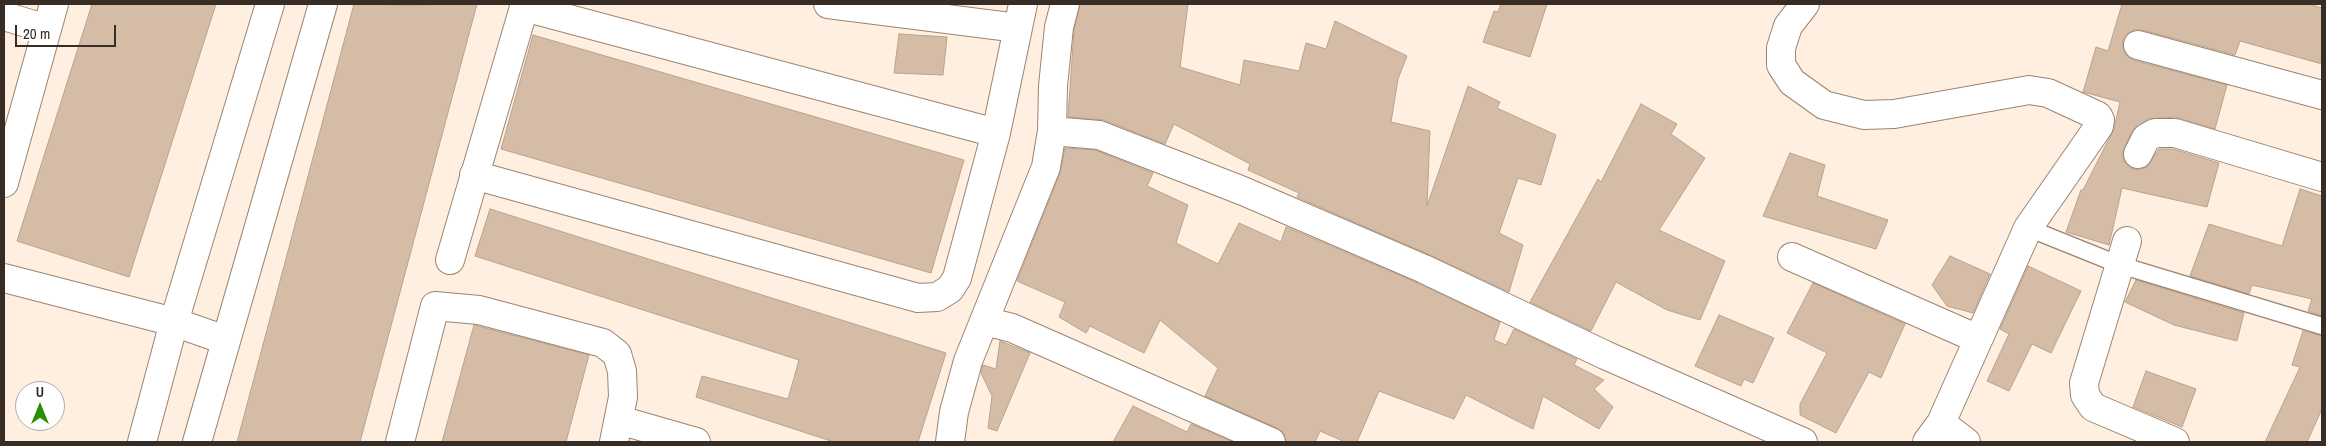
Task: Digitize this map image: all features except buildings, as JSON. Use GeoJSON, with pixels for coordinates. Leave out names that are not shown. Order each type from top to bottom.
{"type":"FeatureCollection","features":[{"type":"Feature","properties":{"kind":"street"},"geometry":{"type":"LineString","coordinates":[[142,442],[174,322],[270,4]]}},
{"type":"Feature","properties":{"kind":"street"},"geometry":{"type":"LineString","coordinates":[[197,442],[323,4]]}},
{"type":"Feature","properties":{"kind":"street"},"geometry":{"type":"LineString","coordinates":[[474,175],[918,298],[937,297],[950,289],[957,278],[996,133],[1021,16],[828,4]]}},
{"type":"Feature","properties":{"kind":"street"},"geometry":{"type":"LineString","coordinates":[[950,442],[954,412],[968,361],[1046,167],[1052,131],[1053,86],[1059,27],[1064,4]]}},
{"type":"Feature","properties":{"kind":"street"},"geometry":{"type":"LineString","coordinates":[[1805,4],[1788,26],[1781,48],[1781,65],[1792,82],[1824,105],[1864,115],[1894,114],[2029,90],[2048,94],[2098,116],[2099,126],[2028,228],[1934,433],[1966,442]]}},
{"type":"Feature","properties":{"kind":"street"},"geometry":{"type":"LineString","coordinates":[[450,260],[524,5],[996,133]]}},
{"type":"Feature","properties":{"kind":"street"},"geometry":{"type":"LineString","coordinates":[[4,16],[50,16],[4,183]]}},
{"type":"Feature","properties":{"kind":"street"},"geometry":{"type":"LineString","coordinates":[[2138,45],[2322,95]]}},
{"type":"Feature","properties":{"kind":"street"},"geometry":{"type":"LineString","coordinates":[[1052,131],[1099,134],[1243,191],[1424,269],[1605,355],[1803,442]]}},
{"type":"Feature","properties":{"kind":"street"},"geometry":{"type":"LineString","coordinates":[[2138,154],[2146,138],[2155,133],[2175,133],[2321,170]]}},
{"type":"Feature","properties":{"kind":"street"},"geometry":{"type":"LineString","coordinates":[[2124,253],[2084,383],[2085,395],[2093,407],[2175,442]]}},
{"type":"Feature","properties":{"kind":"street"},"geometry":{"type":"LineString","coordinates":[[1792,257],[1978,339]]}},
{"type":"Feature","properties":{"kind":"street"},"geometry":{"type":"LineString","coordinates":[[4,278],[174,322],[225,340]]}},
{"type":"Feature","properties":{"kind":"street"},"geometry":{"type":"LineString","coordinates":[[400,442],[435,306],[479,310],[604,343],[617,354],[622,371],[623,397],[616,431],[696,442]]}},
{"type":"Feature","properties":{"kind":"street"},"geometry":{"type":"LineString","coordinates":[[985,321],[1012,328],[1271,442]]}},
{"type":"Feature","properties":{"kind":"lane"},"geometry":{"type":"LineString","coordinates":[[2028,228],[2124,253],[2322,326]]}}]}
